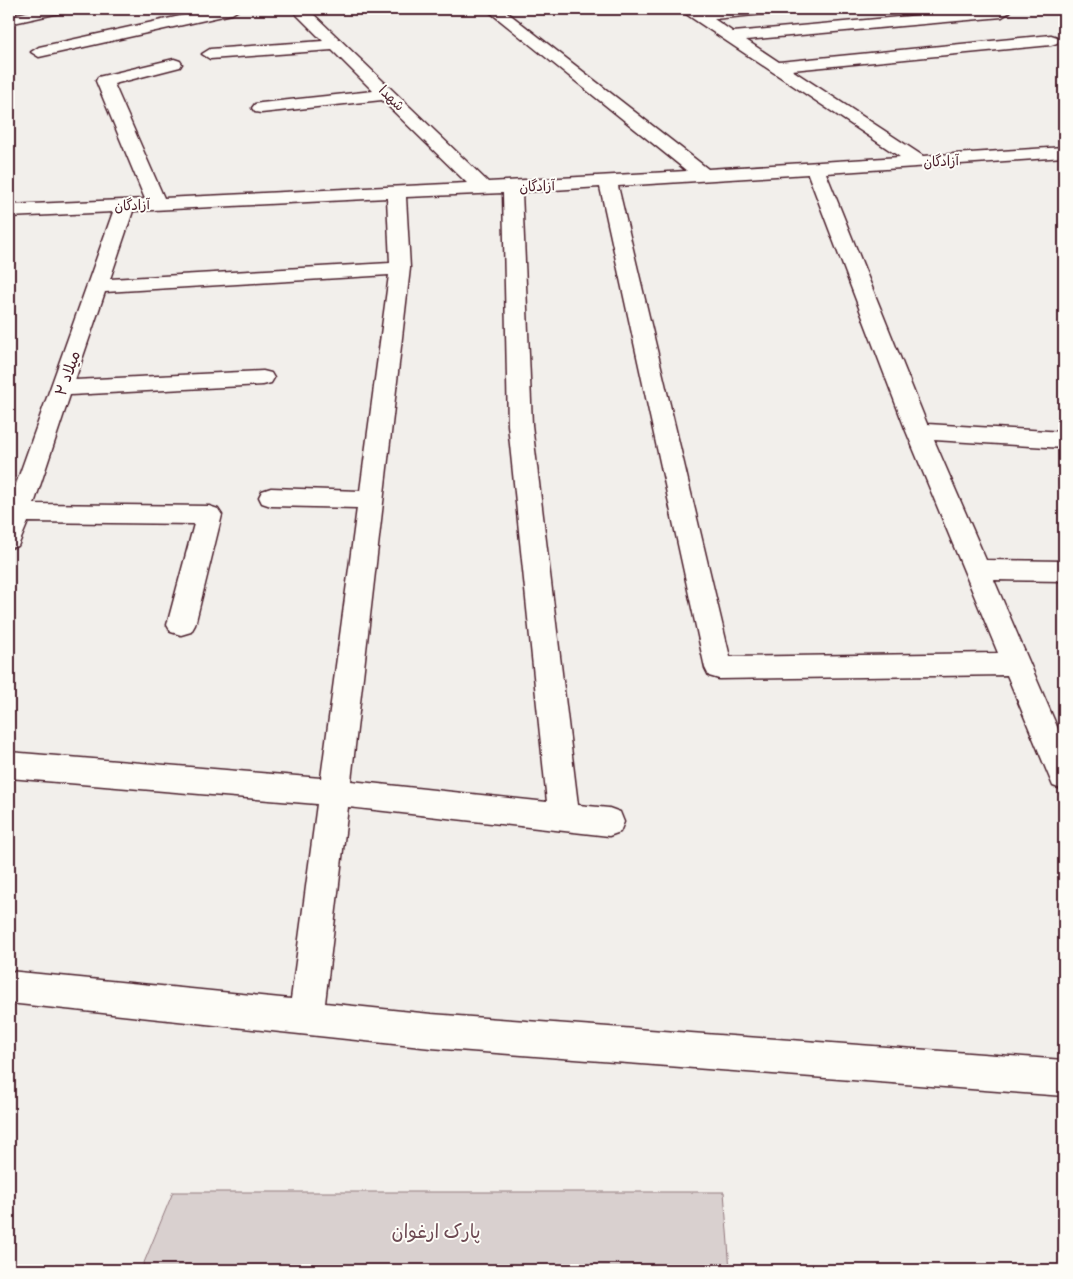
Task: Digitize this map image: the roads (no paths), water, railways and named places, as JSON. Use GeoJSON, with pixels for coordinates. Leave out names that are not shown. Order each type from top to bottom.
{"type":"FeatureCollection","features":[{"type":"Feature","properties":{"kind":"street"},"geometry":{"type":"LineString","coordinates":[[10,20],[59,9]]}},
{"type":"Feature","properties":{"kind":"street"},"geometry":{"type":"LineString","coordinates":[[39,52],[232,9]]}},
{"type":"Feature","properties":{"kind":"street"},"geometry":{"type":"LineString","coordinates":[[299,9],[305,9]]}},
{"type":"Feature","properties":{"kind":"street","name":"شهدا"},"geometry":{"type":"LineString","coordinates":[[299,9],[483,188]]}},
{"type":"Feature","properties":{"kind":"street"},"geometry":{"type":"LineString","coordinates":[[494,9],[704,176]]}},
{"type":"Feature","properties":{"kind":"street"},"geometry":{"type":"LineString","coordinates":[[694,12],[764,9]]}},
{"type":"Feature","properties":{"kind":"street"},"geometry":{"type":"LineString","coordinates":[[694,12],[920,162]]}},
{"type":"Feature","properties":{"kind":"street"},"geometry":{"type":"LineString","coordinates":[[730,37],[1002,12]]}},
{"type":"Feature","properties":{"kind":"street"},"geometry":{"type":"LineString","coordinates":[[776,67],[1051,40]]}},
{"type":"Feature","properties":{"kind":"street"},"geometry":{"type":"LineString","coordinates":[[210,54],[336,45]]}},
{"type":"Feature","properties":{"kind":"street"},"geometry":{"type":"LineString","coordinates":[[157,204],[104,81],[174,64]]}},
{"type":"Feature","properties":{"kind":"street"},"geometry":{"type":"LineString","coordinates":[[261,108],[388,94]]}},
{"type":"Feature","properties":{"kind":"street","name":"آزادگان"},"geometry":{"type":"LineString","coordinates":[[9,211],[608,182],[1064,152]]}},
{"type":"Feature","properties":{"kind":"street"},"geometry":{"type":"LineString","coordinates":[[815,169],[918,431],[1018,664],[1064,777]]}},
{"type":"Feature","properties":{"kind":"street"},"geometry":{"type":"LineString","coordinates":[[608,182],[719,668],[1018,664]]}},
{"type":"Feature","properties":{"kind":"street"},"geometry":{"type":"LineString","coordinates":[[512,187],[520,425],[564,817]]}},
{"type":"Feature","properties":{"kind":"street"},"geometry":{"type":"LineString","coordinates":[[306,1018],[400,268],[396,192]]}},
{"type":"Feature","properties":{"kind":"street","name":"میلاد ۲"},"geometry":{"type":"LineString","coordinates":[[9,539],[125,206]]}},
{"type":"Feature","properties":{"kind":"street"},"geometry":{"type":"LineString","coordinates":[[98,286],[400,268]]}},
{"type":"Feature","properties":{"kind":"street"},"geometry":{"type":"LineString","coordinates":[[62,388],[263,378]]}},
{"type":"Feature","properties":{"kind":"street"},"geometry":{"type":"LineString","coordinates":[[918,431],[1064,440]]}},
{"type":"Feature","properties":{"kind":"street"},"geometry":{"type":"LineString","coordinates":[[271,497],[371,500]]}},
{"type":"Feature","properties":{"kind":"street"},"geometry":{"type":"LineString","coordinates":[[18,513],[209,514],[181,626]]}},
{"type":"Feature","properties":{"kind":"street"},"geometry":{"type":"LineString","coordinates":[[978,570],[1064,571]]}},
{"type":"Feature","properties":{"kind":"street"},"geometry":{"type":"LineString","coordinates":[[9,765],[334,792],[609,822]]}},
{"type":"Feature","properties":{"kind":"street"},"geometry":{"type":"LineString","coordinates":[[9,987],[431,1031],[1064,1078]]}},
{"type":"Feature","properties":{"kind":"park label","name":"پارک ارغوان"},"geometry":{"type":"Point","coordinates":[436,1231]}}]}
